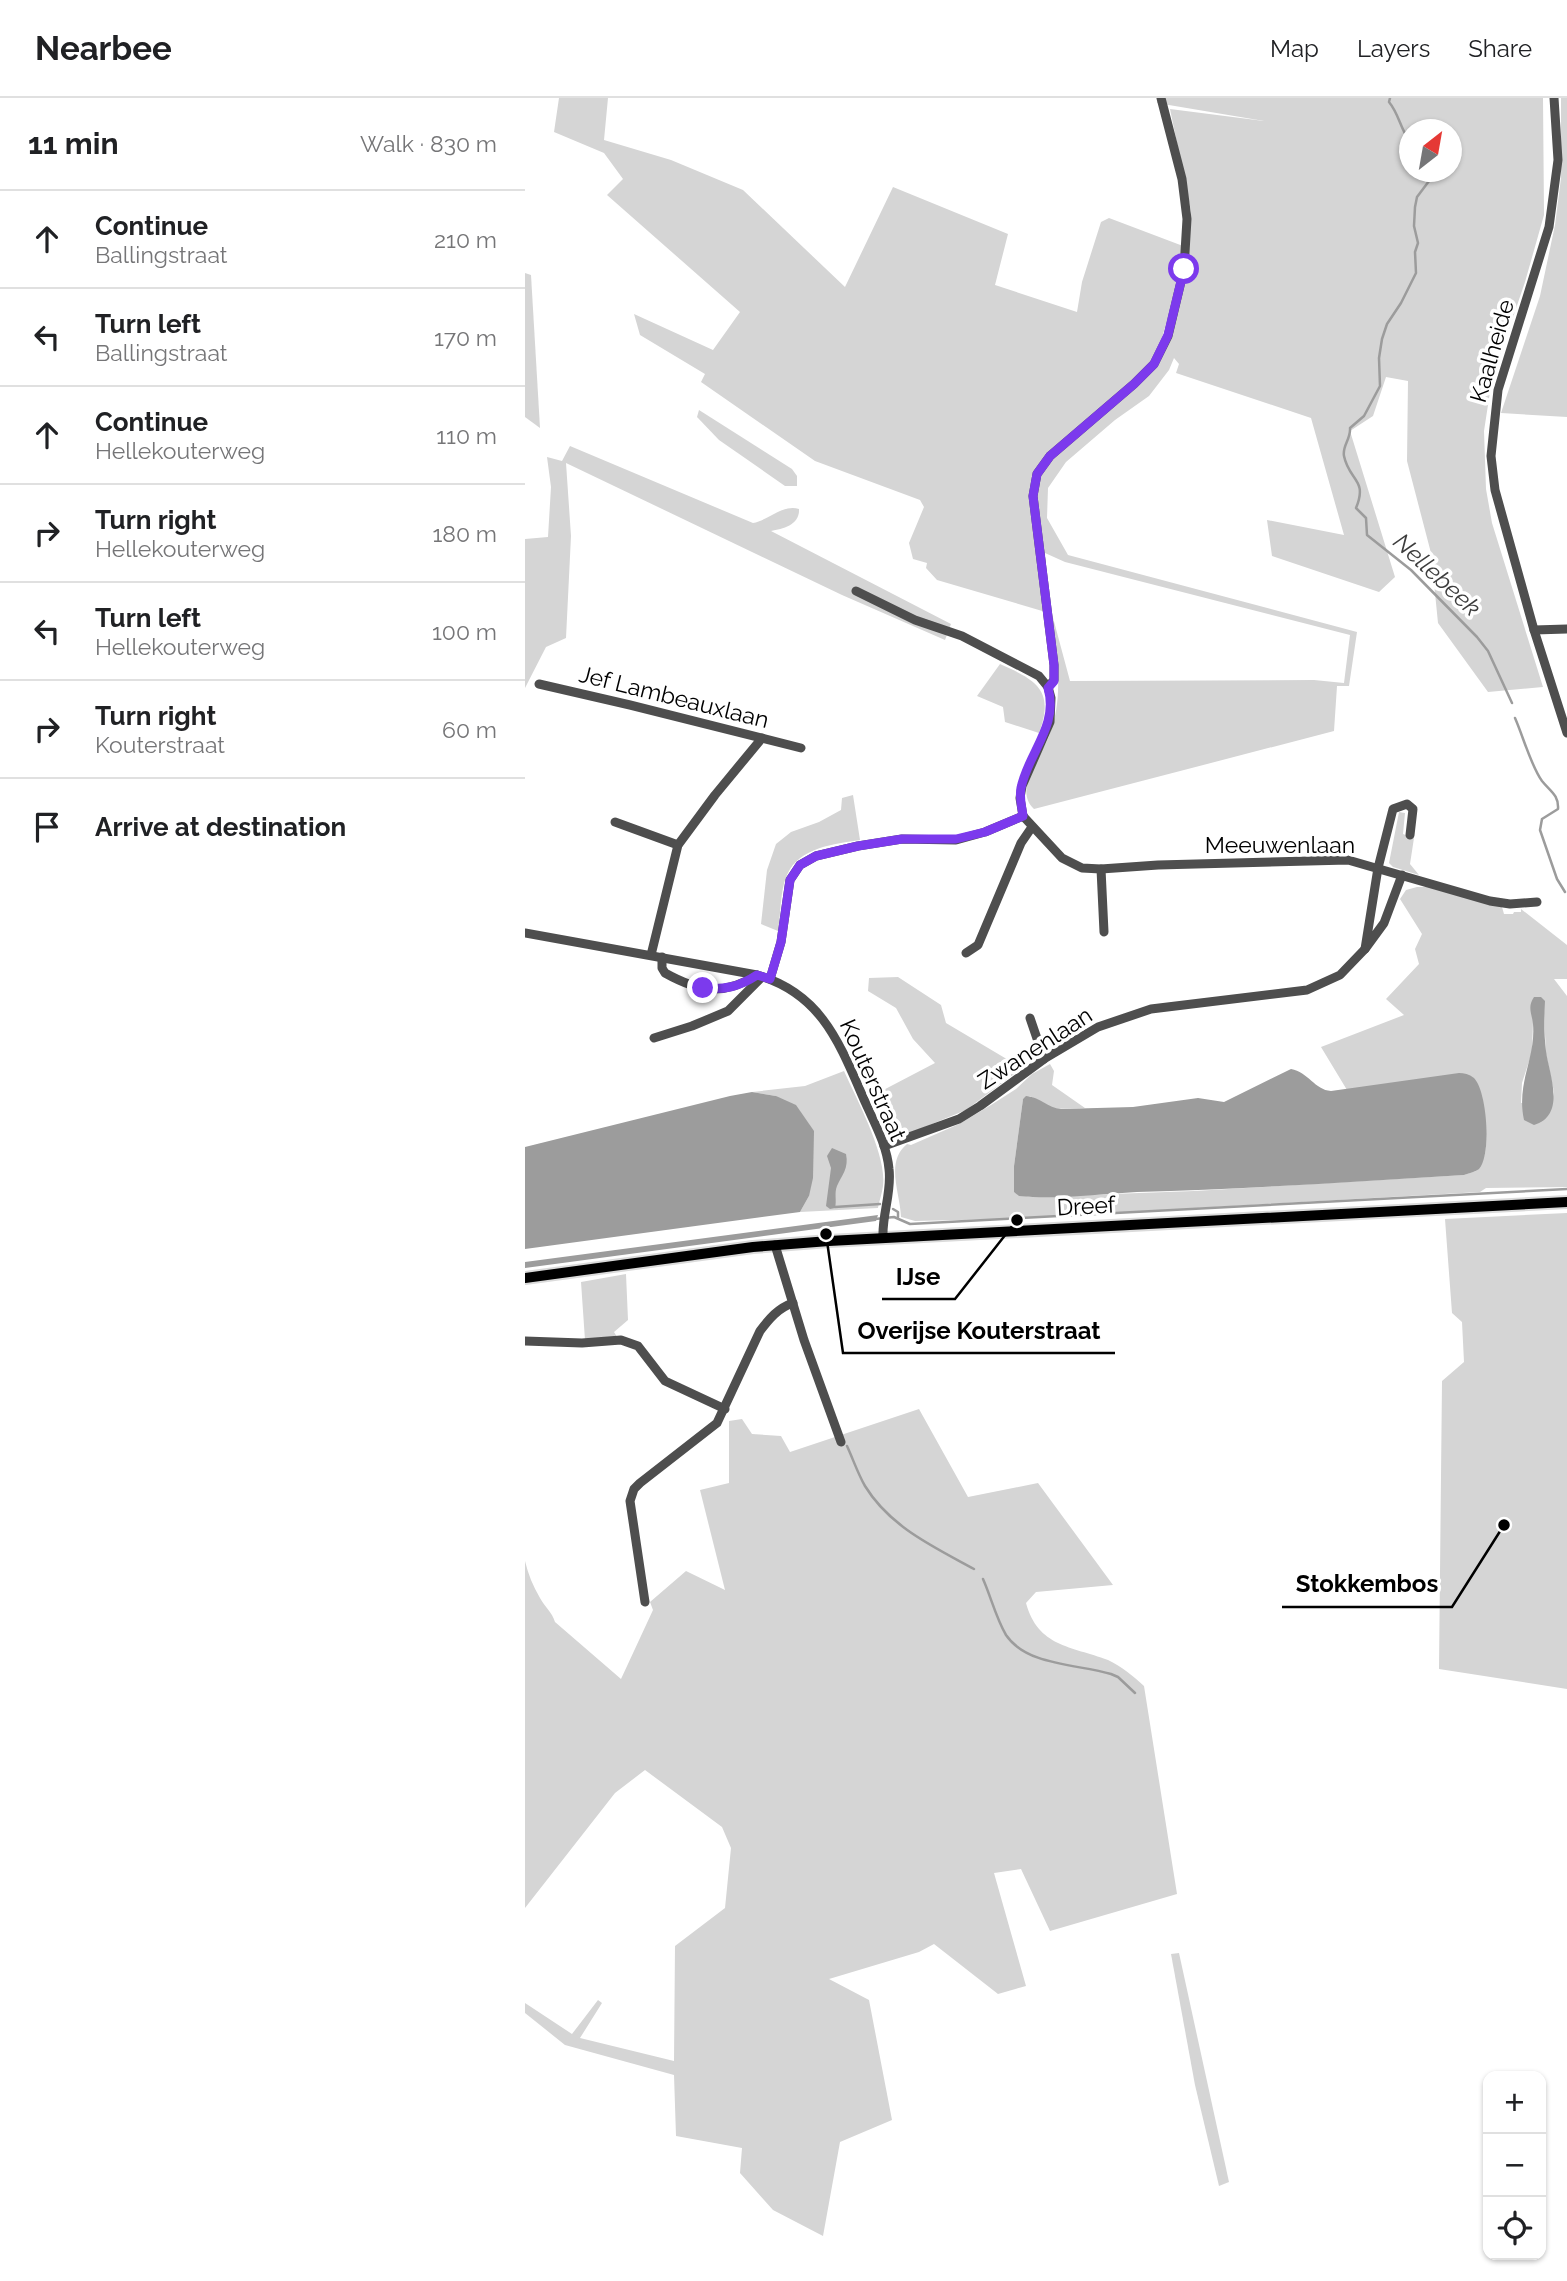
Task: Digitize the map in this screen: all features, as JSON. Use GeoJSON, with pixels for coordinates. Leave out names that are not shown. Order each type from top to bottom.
{"type":"FeatureCollection","features":[{"type":"Feature","properties":{"kind":"main road","name":"Dreef"},"geometry":{"type":"LineString","coordinates":[[525,1278],[775,1245],[883,1237],[1567,1202]]}},
{"type":"Feature","properties":{"kind":"street"},"geometry":{"type":"LineString","coordinates":[[1048,688],[1054,681],[1054,665],[1033,496],[1037,474],[1050,456],[1154,364],[1168,335],[1182,279],[1187,219],[1182,179],[1161,98]]}},
{"type":"Feature","properties":{"kind":"street","name":"Kaalheide"},"geometry":{"type":"LineString","coordinates":[[1554,98],[1558,160],[1549,227],[1498,390],[1491,456],[1495,490],[1534,630],[1567,733]]}},
{"type":"Feature","properties":{"kind":"street"},"geometry":{"type":"LineString","coordinates":[[654,1038],[728,1011],[763,977],[781,942],[790,880],[800,865],[816,856],[858,846],[902,839],[956,839],[985,832],[1023,816],[1020,798],[1022,786],[1050,722],[1051,698],[1048,688],[1039,676],[963,636],[915,620],[856,592]]}},
{"type":"Feature","properties":{"kind":"street"},"geometry":{"type":"LineString","coordinates":[[1534,630],[1567,629]]}},
{"type":"Feature","properties":{"kind":"street","name":"Jef Lambeauxlaan"},"geometry":{"type":"LineString","coordinates":[[539,684],[801,748]]}},
{"type":"Feature","properties":{"kind":"street"},"geometry":{"type":"LineString","coordinates":[[651,955],[678,845],[762,738]]}},
{"type":"Feature","properties":{"kind":"street"},"geometry":{"type":"LineString","coordinates":[[1365,949],[1378,867],[1393,809],[1401,804],[1407,804],[1413,809],[1410,835]]}},
{"type":"Feature","properties":{"kind":"street","name":"Meeuwenlaan"},"geometry":{"type":"LineString","coordinates":[[1023,816],[1062,859],[1072,865],[1101,869],[1348,860],[1490,901],[1510,904],[1537,902]]}},
{"type":"Feature","properties":{"kind":"street"},"geometry":{"type":"LineString","coordinates":[[615,821],[678,845]]}},
{"type":"Feature","properties":{"kind":"street"},"geometry":{"type":"LineString","coordinates":[[967,953],[978,945],[1021,843],[1032,827]]}},
{"type":"Feature","properties":{"kind":"street"},"geometry":{"type":"LineString","coordinates":[[1101,869],[1104,932]]}},
{"type":"Feature","properties":{"kind":"street","name":"Zwanenlaan"},"geometry":{"type":"LineString","coordinates":[[884,1146],[959,1119],[1044,1059],[1098,1027],[1151,1009],[1307,990],[1341,975],[1384,923],[1402,875]]}},
{"type":"Feature","properties":{"kind":"street","name":"Kouterstraat"},"geometry":{"type":"LineString","coordinates":[[525,933],[763,977],[801,996],[831,1029],[884,1146],[889,1169],[883,1237]]}},
{"type":"Feature","properties":{"kind":"street"},"geometry":{"type":"LineString","coordinates":[[662,957],[661,968],[665,973],[703,988],[728,988],[763,977]]}},
{"type":"Feature","properties":{"kind":"street"},"geometry":{"type":"LineString","coordinates":[[1030,1018],[1044,1059]]}},
{"type":"Feature","properties":{"kind":"street"},"geometry":{"type":"LineString","coordinates":[[775,1245],[804,1340],[841,1442]]}},
{"type":"Feature","properties":{"kind":"street"},"geometry":{"type":"LineString","coordinates":[[645,1602],[631,1495],[640,1483],[717,1423],[760,1331],[784,1306],[793,1303]]}},
{"type":"Feature","properties":{"kind":"street"},"geometry":{"type":"LineString","coordinates":[[525,1341],[629,1342],[644,1353],[665,1381],[725,1409]]}},
{"type":"Feature","properties":{"kind":"shaded area"},"geometry":{"type":"Polygon","coordinates":[[[559,98],[608,98],[604,140],[671,160],[743,190],[845,287],[893,187],[1008,234],[995,285],[1077,312],[1082,282],[1101,222],[1109,218],[1183,246],[1175,293],[1161,341],[1165,345],[1188,252],[1191,211],[1170,109],[1264,121],[1157,103],[1158,98],[1543,98],[1544,215],[1525,282],[1492,379],[1484,431],[1486,489],[1492,523],[1543,687],[1488,692],[1438,623],[1431,553],[1407,461],[1408,381],[1386,377],[1373,416],[1350,431],[1395,577],[1379,592],[1272,556],[1267,520],[1344,535],[1311,418],[1176,373],[1179,364],[1174,358],[1169,370],[1149,396],[1115,420],[1066,462],[1048,488],[1047,518],[1068,555],[1357,632],[1349,686],[1337,686],[1334,731],[1034,809],[1028,801],[1027,783],[1049,736],[1057,706],[1058,675],[1052,614],[1070,681],[1314,680],[1344,683],[1350,635],[1065,562],[1045,553],[1049,613],[937,580],[926,568],[927,563],[913,559],[909,543],[924,507],[920,500],[815,461],[701,382],[705,374],[640,335],[634,314],[713,350],[740,312],[607,195],[623,179],[604,153],[554,132],[559,98]]]}},
{"type":"Feature","properties":{"kind":"shaded area"},"geometry":{"type":"Polygon","coordinates":[[[1561,98],[1567,98],[1567,417],[1501,413],[1540,296],[1555,225],[1561,178],[1561,98]]]}},
{"type":"Feature","properties":{"kind":"shaded area"},"geometry":{"type":"Polygon","coordinates":[[[525,273],[531,275],[540,428],[525,417],[525,273]]]}},
{"type":"Feature","properties":{"kind":"shaded area"},"geometry":{"type":"Polygon","coordinates":[[[699,410],[792,469],[797,476],[797,486],[785,486],[719,440],[697,417],[699,410]]]}},
{"type":"Feature","properties":{"kind":"shaded area"},"geometry":{"type":"Polygon","coordinates":[[[570,446],[753,523],[782,510],[799,509],[794,522],[771,531],[951,624],[945,640],[842,595],[566,463],[571,536],[566,638],[546,647],[525,688],[525,539],[548,537],[551,487],[547,457],[562,461],[570,446]]]}},
{"type":"Feature","properties":{"kind":"shaded area"},"geometry":{"type":"Polygon","coordinates":[[[1000,664],[1024,675],[1039,688],[1045,706],[1039,733],[1005,722],[1003,707],[977,696],[1000,664]]]}},
{"type":"Feature","properties":{"kind":"shaded area"},"geometry":{"type":"Polygon","coordinates":[[[853,795],[860,840],[819,848],[800,858],[785,881],[778,931],[761,924],[767,870],[776,844],[791,832],[819,822],[841,810],[842,798],[853,795]]]}},
{"type":"Feature","properties":{"kind":"shaded area"},"geometry":{"type":"Polygon","coordinates":[[[1399,812],[1405,813],[1403,834],[1414,838],[1410,864],[1419,875],[1393,867],[1389,863],[1399,812]]]}},
{"type":"Feature","properties":{"kind":"shaded area"},"geometry":{"type":"Polygon","coordinates":[[[1430,887],[1502,907],[1504,914],[1521,912],[1521,909],[1567,945],[1567,979],[1554,979],[1567,996],[1567,1187],[1486,1188],[1480,1192],[1002,1219],[915,1221],[901,1217],[895,1178],[900,1151],[907,1144],[911,1145],[959,1124],[1016,1089],[1032,1074],[1050,1064],[1054,1071],[1052,1085],[1085,1108],[1053,1109],[1030,1096],[1023,1099],[1014,1166],[1014,1192],[1029,1197],[1194,1191],[1464,1175],[1476,1171],[1486,1149],[1486,1127],[1479,1091],[1470,1076],[1347,1090],[1321,1047],[1404,1015],[1386,999],[1419,964],[1415,949],[1422,934],[1400,899],[1406,890],[1430,887]],[[1544,1013],[1533,1023],[1532,1052],[1522,1083],[1521,1103],[1553,1098],[1546,1054],[1544,1013]]]}},
{"type":"Feature","properties":{"kind":"shaded area"},"geometry":{"type":"Polygon","coordinates":[[[898,977],[941,1005],[946,1023],[1022,1068],[966,1110],[910,1133],[894,1135],[888,1131],[870,1097],[935,1063],[913,1039],[896,1008],[868,991],[869,978],[898,977]]]}},
{"type":"Feature","properties":{"kind":"shaded area"},"geometry":{"type":"Polygon","coordinates":[[[1534,997],[1541,997],[1545,1001],[1545,1045],[1553,1103],[1544,1120],[1534,1125],[1524,1120],[1522,1094],[1532,1048],[1533,1024],[1530,1007],[1534,997]]]}},
{"type":"Feature","properties":{"kind":"shaded area"},"geometry":{"type":"Polygon","coordinates":[[[1291,1069],[1320,1088],[1331,1091],[1459,1073],[1470,1076],[1478,1085],[1485,1109],[1487,1137],[1483,1162],[1479,1169],[1464,1175],[1063,1197],[1019,1196],[1014,1192],[1014,1166],[1023,1099],[1026,1096],[1061,1109],[1133,1107],[1198,1098],[1224,1102],[1291,1069]]]}},
{"type":"Feature","properties":{"kind":"shaded area"},"geometry":{"type":"Polygon","coordinates":[[[844,1071],[870,1128],[880,1159],[883,1186],[878,1208],[800,1212],[809,1196],[776,1096],[752,1092],[805,1086],[844,1071]]]}},
{"type":"Feature","properties":{"kind":"shaded area"},"geometry":{"type":"Polygon","coordinates":[[[752,1092],[776,1096],[796,1105],[814,1131],[813,1178],[809,1196],[800,1212],[525,1249],[525,1147],[752,1092]]]}},
{"type":"Feature","properties":{"kind":"shaded area"},"geometry":{"type":"Polygon","coordinates":[[[832,1148],[846,1154],[847,1163],[836,1189],[835,1208],[830,1209],[826,1206],[831,1168],[827,1156],[832,1148]]]}},
{"type":"Feature","properties":{"kind":"shaded area"},"geometry":{"type":"Polygon","coordinates":[[[1567,1213],[1567,1689],[1439,1669],[1442,1381],[1464,1362],[1462,1322],[1452,1313],[1445,1219],[1567,1213]]]}},
{"type":"Feature","properties":{"kind":"shaded area"},"geometry":{"type":"Polygon","coordinates":[[[878,1215],[876,1221],[525,1268],[525,1262],[878,1215]]]}},
{"type":"Feature","properties":{"kind":"shaded area"},"geometry":{"type":"Polygon","coordinates":[[[626,1274],[628,1320],[614,1332],[617,1337],[585,1340],[581,1282],[626,1274]]]}},
{"type":"Feature","properties":{"kind":"shaded area"},"geometry":{"type":"Polygon","coordinates":[[[919,1409],[968,1497],[1038,1483],[1113,1585],[1036,1592],[1026,1603],[1031,1618],[1047,1637],[1113,1662],[1144,1686],[1177,1894],[1050,1931],[1021,1869],[994,1873],[1026,1986],[998,1994],[934,1944],[919,1952],[829,1979],[869,2000],[892,2120],[840,2142],[823,2236],[773,2210],[740,2173],[742,2148],[676,2136],[674,2075],[565,2045],[525,2013],[525,2003],[572,2034],[598,2000],[602,2003],[580,2038],[674,2061],[675,1946],[725,1908],[731,1848],[722,1827],[645,1770],[615,1793],[525,1908],[525,1561],[535,1589],[555,1622],[621,1679],[653,1610],[650,1602],[686,1571],[725,1590],[700,1490],[729,1483],[729,1421],[742,1419],[752,1434],[781,1436],[790,1452],[919,1409]]]}},
{"type":"Feature","properties":{"kind":"shaded area"},"geometry":{"type":"Polygon","coordinates":[[[1179,1953],[1229,2182],[1219,2186],[1195,2085],[1171,1954],[1179,1953]]]}},
{"type":"Feature","properties":{"kind":"waterway","name":"Nellebeek"},"geometry":{"type":"LineString","coordinates":[[1390,98],[1389,102],[1399,121]]}},
{"type":"Feature","properties":{"kind":"waterway","name":"Nellebeek"},"geometry":{"type":"LineString","coordinates":[[1428,182],[1417,197],[1415,207],[1414,226],[1418,243],[1415,252],[1416,273],[1387,324],[1379,358],[1380,386],[1364,416],[1350,428],[1344,456],[1359,485],[1356,508],[1366,518],[1367,535],[1411,570],[1477,637],[1488,651],[1512,703]]}},
{"type":"Feature","properties":{"kind":"waterway","name":"Nellebeek"},"geometry":{"type":"LineString","coordinates":[[1515,718],[1538,775],[1557,800],[1558,809],[1542,819],[1540,830],[1557,879],[1565,892]]}},
{"type":"Feature","properties":{"kind":"waterway"},"geometry":{"type":"LineString","coordinates":[[875,1219],[894,1217],[910,1224],[1567,1189]]}},
{"type":"Feature","properties":{"kind":"waterway"},"geometry":{"type":"LineString","coordinates":[[835,1207],[880,1204]]}},
{"type":"Feature","properties":{"kind":"waterway"},"geometry":{"type":"LineString","coordinates":[[893,1209],[898,1212],[898,1217]]}},
{"type":"Feature","properties":{"kind":"waterway"},"geometry":{"type":"LineString","coordinates":[[847,1446],[865,1486],[887,1513],[914,1535],[974,1569]]}},
{"type":"Feature","properties":{"kind":"waterway"},"geometry":{"type":"LineString","coordinates":[[983,1579],[1002,1628],[1015,1645],[1040,1658],[1111,1674],[1135,1693]]}},
{"type":"Feature","properties":{"kind":"place","name":"IJse"},"geometry":{"type":"Point","coordinates":[1017,1220]}},
{"type":"Feature","properties":{"kind":"place","name":"Overijse Kouterstraat"},"geometry":{"type":"Point","coordinates":[826,1234]}},
{"type":"Feature","properties":{"kind":"place","name":"Stokkembos"},"geometry":{"type":"Point","coordinates":[1504,1525]}},
{"type":"Feature","properties":{"kind":"route"},"geometry":{"type":"LineString","coordinates":[[703,988],[728,988],[745,983],[757,975],[770,979],[781,942],[790,880],[800,865],[816,856],[902,839],[956,839],[985,832],[1023,816],[1020,798],[1022,786],[1050,722],[1052,709],[1048,688],[1054,681],[1033,496],[1037,474],[1050,456],[1154,364],[1168,335],[1184,269]]}}]}
